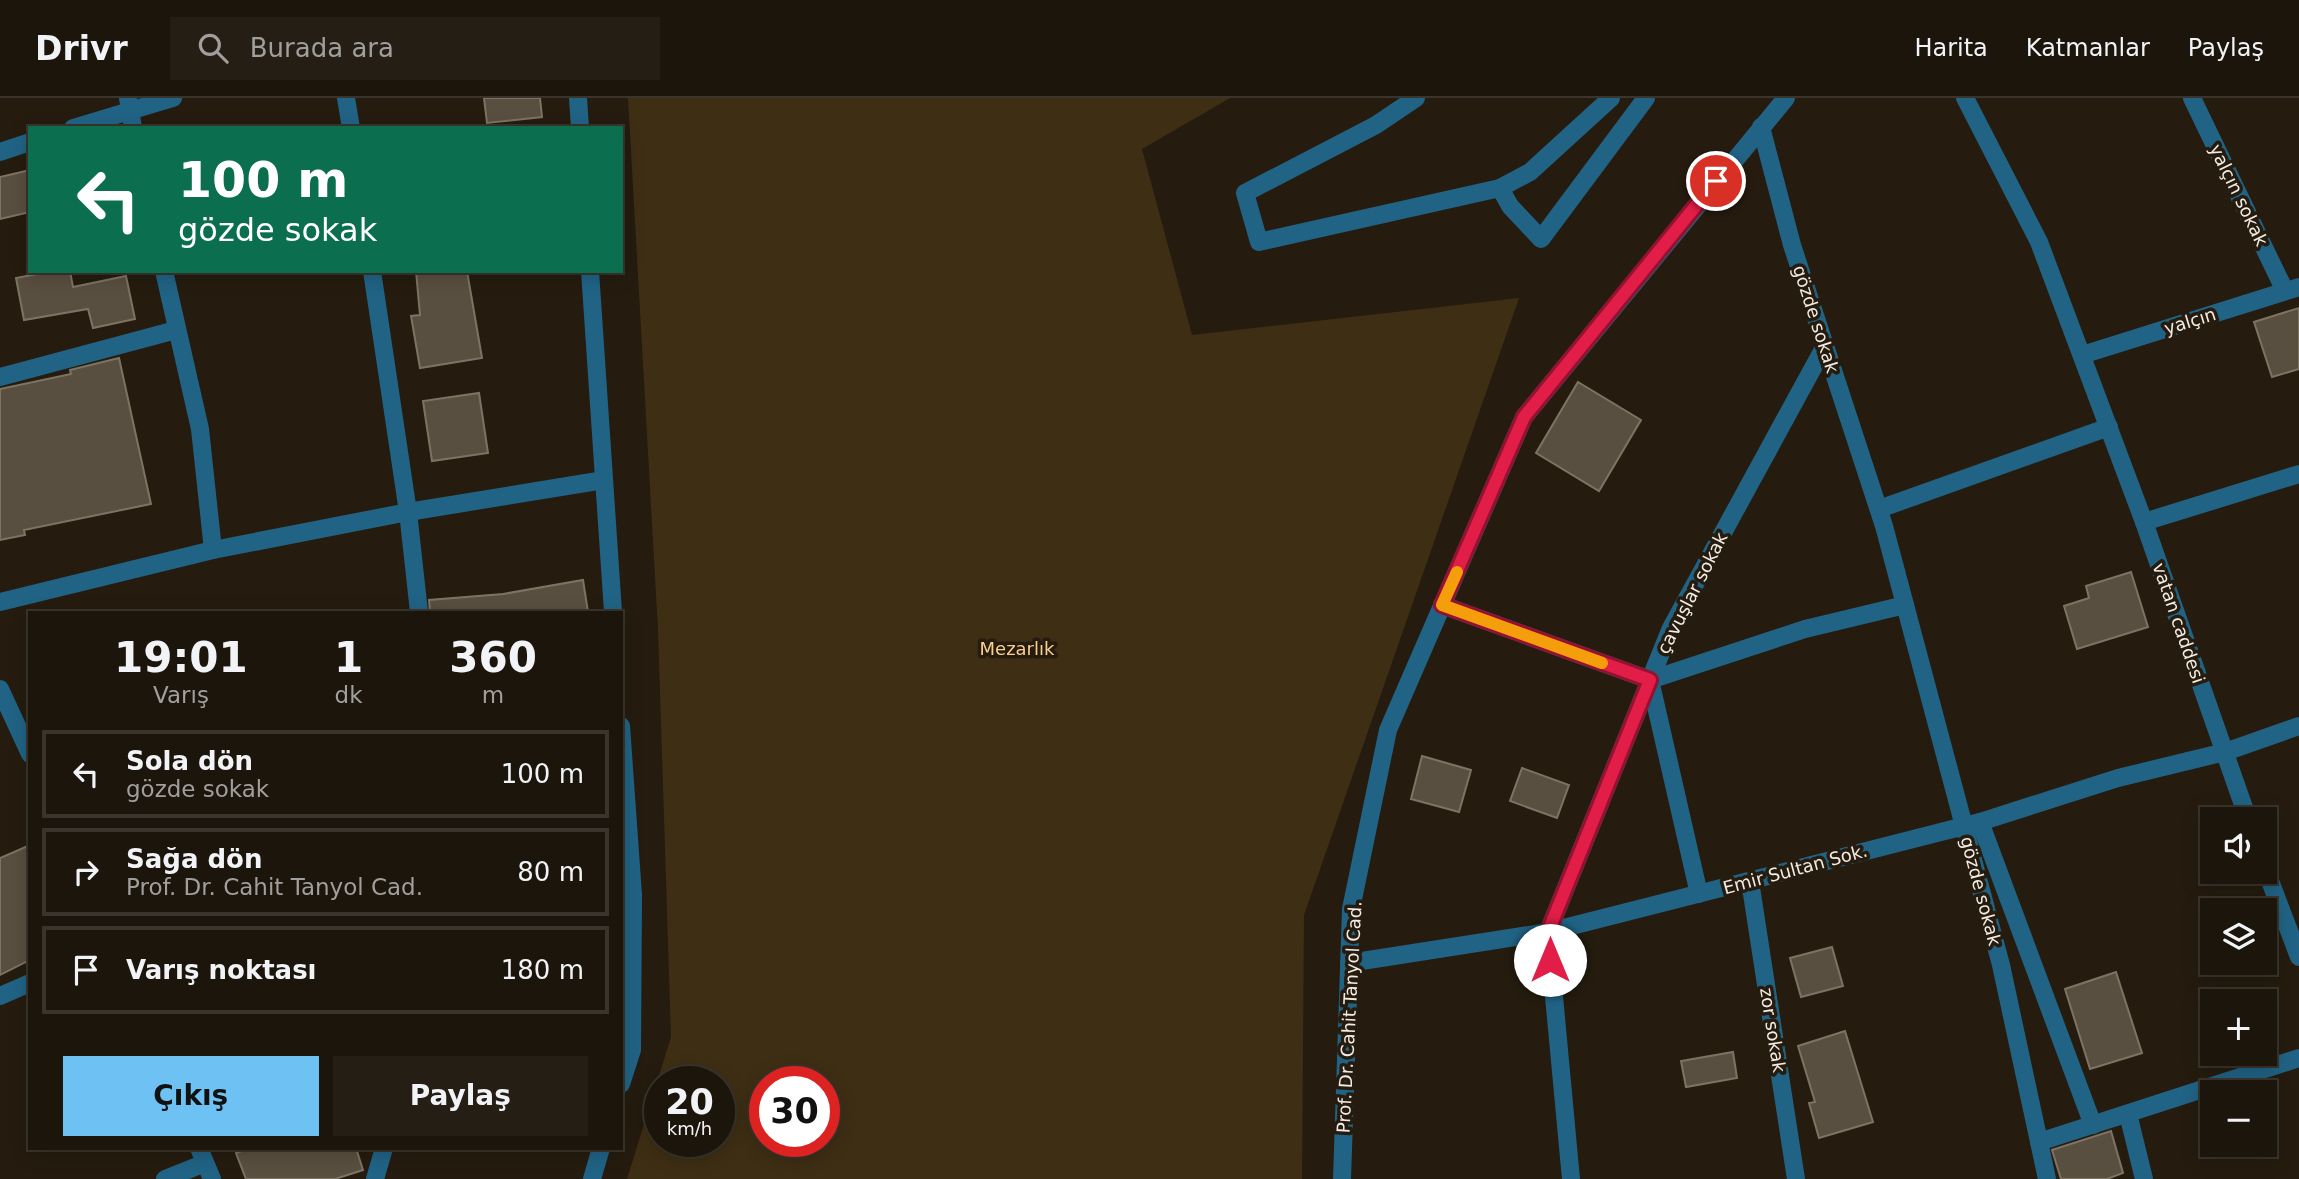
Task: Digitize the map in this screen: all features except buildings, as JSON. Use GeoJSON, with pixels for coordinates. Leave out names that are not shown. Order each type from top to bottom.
{"type":"FeatureCollection","features":[{"type":"Feature","properties":{"kind":"street"},"geometry":{"type":"LineString","coordinates":[[78,126],[128,104],[173,98]]}},
{"type":"Feature","properties":{"kind":"street"},"geometry":{"type":"LineString","coordinates":[[346,98],[351,126]]}},
{"type":"Feature","properties":{"kind":"street"},"geometry":{"type":"LineString","coordinates":[[578,98],[580,126]]}},
{"type":"Feature","properties":{"kind":"street"},"geometry":{"type":"LineString","coordinates":[[1416,98],[1376,125],[1245,193],[1259,242],[1500,188],[1530,172],[1611,98]]}},
{"type":"Feature","properties":{"kind":"street"},"geometry":{"type":"LineString","coordinates":[[1500,188],[1510,206],[1541,239],[1646,98]]}},
{"type":"Feature","properties":{"kind":"street","name":"Prof. Dr. Cahit Tanyol Cad."},"geometry":{"type":"LineString","coordinates":[[1342,1179],[1351,909],[1388,730],[1524,417],[1786,98]]}},
{"type":"Feature","properties":{"kind":"street","name":"vatan caddesi"},"geometry":{"type":"LineString","coordinates":[[1965,98],[2039,242],[2230,750],[2245,807]]}},
{"type":"Feature","properties":{"kind":"street","name":"yalçın sokak"},"geometry":{"type":"LineString","coordinates":[[2192,98],[2292,289]]}},
{"type":"Feature","properties":{"kind":"street"},"geometry":{"type":"LineString","coordinates":[[128,104],[133,126]]}},
{"type":"Feature","properties":{"kind":"street","name":"gözde sokak"},"geometry":{"type":"LineString","coordinates":[[1761,127],[1792,245],[1878,509],[1972,824],[2093,1125]]}},
{"type":"Feature","properties":{"kind":"street"},"geometry":{"type":"LineString","coordinates":[[0,152],[28,143]]}},
{"type":"Feature","properties":{"kind":"street"},"geometry":{"type":"LineString","coordinates":[[164,273],[200,429],[213,550]]}},
{"type":"Feature","properties":{"kind":"street"},"geometry":{"type":"LineString","coordinates":[[372,273],[408,512],[419,611]]}},
{"type":"Feature","properties":{"kind":"street"},"geometry":{"type":"LineString","coordinates":[[590,273],[614,611]]}},
{"type":"Feature","properties":{"kind":"street","name":"yalçın"},"geometry":{"type":"LineString","coordinates":[[2082,355],[2292,289]]}},
{"type":"Feature","properties":{"kind":"street"},"geometry":{"type":"LineString","coordinates":[[0,377],[176,330]]}},
{"type":"Feature","properties":{"kind":"street","name":"çavuşlar sokak"},"geometry":{"type":"LineString","coordinates":[[1571,1179],[1548,932],[1671,628],[1825,346]]}},
{"type":"Feature","properties":{"kind":"street"},"geometry":{"type":"LineString","coordinates":[[1878,509],[2109,427]]}},
{"type":"Feature","properties":{"kind":"street"},"geometry":{"type":"LineString","coordinates":[[2144,522],[2299,474]]}},
{"type":"Feature","properties":{"kind":"street"},"geometry":{"type":"LineString","coordinates":[[0,602],[213,550],[408,512],[604,481]]}},
{"type":"Feature","properties":{"kind":"street"},"geometry":{"type":"LineString","coordinates":[[1442,605],[1650,680],[1805,629],[1905,605]]}},
{"type":"Feature","properties":{"kind":"street"},"geometry":{"type":"LineString","coordinates":[[1650,680],[1699,894]]}},
{"type":"Feature","properties":{"kind":"street"},"geometry":{"type":"LineString","coordinates":[[0,688],[28,750]]}},
{"type":"Feature","properties":{"kind":"street","name":"Emir Sultan Sok."},"geometry":{"type":"LineString","coordinates":[[1349,963],[1548,932],[1972,824],[2118,778],[2230,750],[2299,726]]}},
{"type":"Feature","properties":{"kind":"street"},"geometry":{"type":"LineString","coordinates":[[623,750],[633,895],[627,1010],[632,1050],[623,1078]]}},
{"type":"Feature","properties":{"kind":"street","name":"gözde sokak"},"geometry":{"type":"LineString","coordinates":[[1972,824],[2047,1179]]}},
{"type":"Feature","properties":{"kind":"street","name":"zor sokak"},"geometry":{"type":"LineString","coordinates":[[1750,881],[1796,1179]]}},
{"type":"Feature","properties":{"kind":"street"},"geometry":{"type":"LineString","coordinates":[[2271,884],[2299,957]]}},
{"type":"Feature","properties":{"kind":"street"},"geometry":{"type":"LineString","coordinates":[[0,996],[28,984]]}},
{"type":"Feature","properties":{"kind":"street"},"geometry":{"type":"LineString","coordinates":[[2039,1142],[2299,1058]]}},
{"type":"Feature","properties":{"kind":"street"},"geometry":{"type":"LineString","coordinates":[[2128,1114],[2144,1179]]}},
{"type":"Feature","properties":{"kind":"street"},"geometry":{"type":"LineString","coordinates":[[375,1179],[383,1150]]}},
{"type":"Feature","properties":{"kind":"street"},"geometry":{"type":"LineString","coordinates":[[592,1179],[600,1150]]}},
{"type":"Feature","properties":{"kind":"street"},"geometry":{"type":"LineString","coordinates":[[165,1179],[205,1164]]}},
{"type":"Feature","properties":{"kind":"green space","name":"Mezarlık"},"geometry":{"type":"Polygon","coordinates":[[[628,98],[1230,98],[1142,149],[1192,335],[1519,298],[1304,915],[1302,1179],[627,1179],[644,1124],[644,1157],[735,1157],[735,1066],[662,1066],[671,1037],[658,629],[628,98]]]}},
{"type":"Feature","properties":{"kind":"slow traffic"},"geometry":{"type":"LineString","coordinates":[[1457,572],[1442,605],[1602,663]]}},
{"type":"Feature","properties":{"kind":"route"},"geometry":{"type":"LineString","coordinates":[[1550,960],[1548,932],[1650,680],[1442,605],[1524,417],[1716,181]]}}]}
